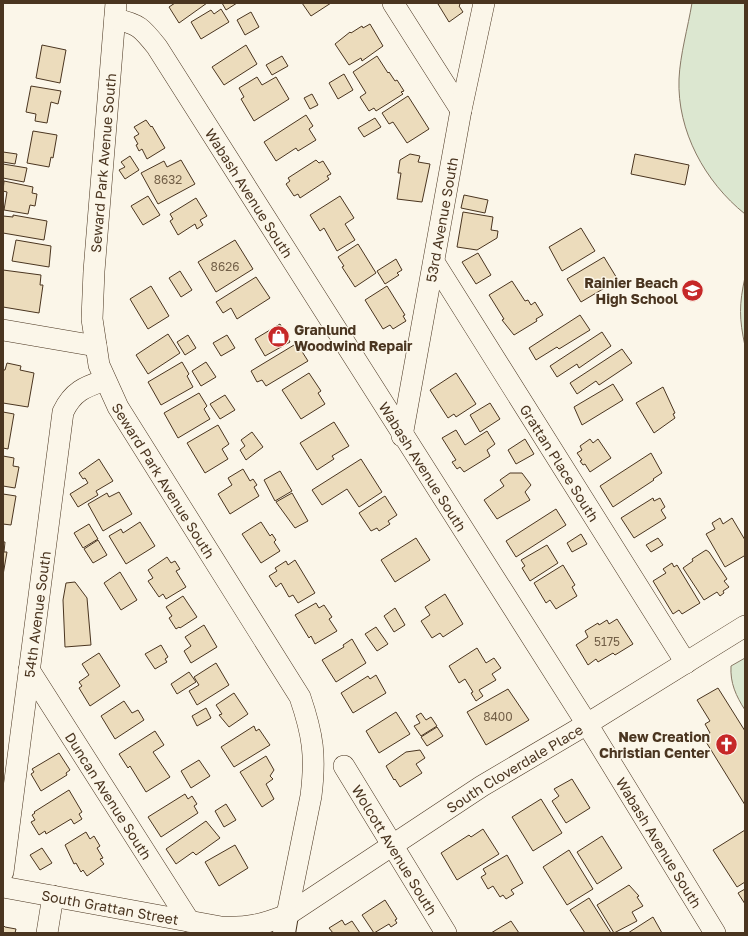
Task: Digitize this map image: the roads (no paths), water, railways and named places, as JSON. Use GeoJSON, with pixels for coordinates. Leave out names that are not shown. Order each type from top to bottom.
{"type":"FeatureCollection","features":[{"type":"Feature","properties":{"kind":"street"},"geometry":{"type":"LineString","coordinates":[[393,3],[460,110]]}},
{"type":"Feature","properties":{"kind":"street","name":"53rd Avenue South"},"geometry":{"type":"LineString","coordinates":[[402,436],[460,110],[484,3]]}},
{"type":"Feature","properties":{"kind":"street","name":"Seward Park Avenue South"},"geometry":{"type":"LineString","coordinates":[[116,11],[94,271],[92,319],[99,364],[118,407],[300,697],[311,732],[313,776],[311,796],[286,924]]}},
{"type":"Feature","properties":{"kind":"street","name":"Wabash Avenue South"},"geometry":{"type":"LineString","coordinates":[[116,11],[145,32],[157,47],[402,436],[587,724],[714,933]]}},
{"type":"Feature","properties":{"kind":"street","name":"Grattan Place South"},"geometry":{"type":"LineString","coordinates":[[434,262],[686,663]]}},
{"type":"Feature","properties":{"kind":"street"},"geometry":{"type":"LineString","coordinates":[[3,330],[96,346]]}},
{"type":"Feature","properties":{"kind":"street","name":"54th Avenue South"},"geometry":{"type":"LineString","coordinates":[[3,872],[63,412],[67,402],[81,389],[105,380]]}},
{"type":"Feature","properties":{"kind":"street","name":"South Cloverdale Place"},"geometry":{"type":"LineString","coordinates":[[286,924],[391,845],[482,786],[587,724],[745,626]]}},
{"type":"Feature","properties":{"kind":"street","name":"Duncan Avenue South"},"geometry":{"type":"LineString","coordinates":[[29,670],[189,921]]}},
{"type":"Feature","properties":{"kind":"street","name":"Wolcott Avenue South"},"geometry":{"type":"LineString","coordinates":[[344,766],[446,933]]}},
{"type":"Feature","properties":{"kind":"street","name":"South Grattan Street"},"geometry":{"type":"LineString","coordinates":[[3,887],[221,927],[243,928],[260,925],[286,924]]}},
{"type":"Feature","properties":{"kind":"street"},"geometry":{"type":"LineString","coordinates":[[47,933],[53,896]]}},
{"type":"Feature","properties":{"kind":"place","name":"Rainier Beach High School"},"geometry":{"type":"Point","coordinates":[693,290]}},
{"type":"Feature","properties":{"kind":"place","name":"Granlund Woodwind Repair"},"geometry":{"type":"Point","coordinates":[279,337]}},
{"type":"Feature","properties":{"kind":"place","name":"New Creation Christian Center"},"geometry":{"type":"Point","coordinates":[726,744]}}]}
